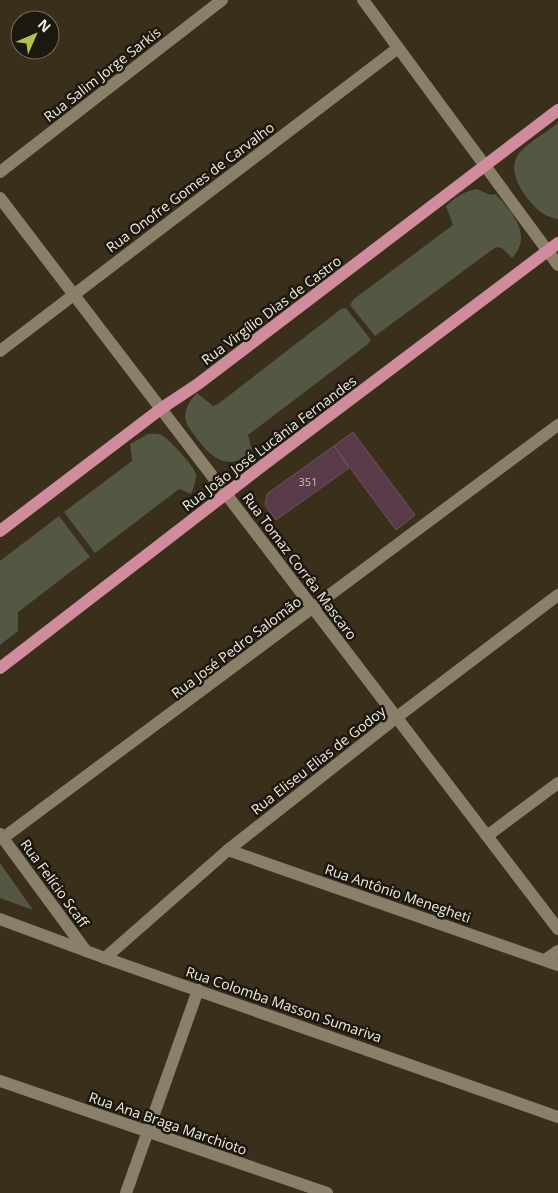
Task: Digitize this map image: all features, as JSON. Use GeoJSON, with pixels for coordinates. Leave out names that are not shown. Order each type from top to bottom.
{"type":"FeatureCollection","features":[{"type":"Feature","properties":{"kind":"main road","name":"Rua Virgílio Dias de Castro"},"geometry":{"type":"LineString","coordinates":[[0,531],[162,408],[198,384],[558,110]]}},
{"type":"Feature","properties":{"kind":"main road","name":"Rua João José Lucânia Fernandes"},"geometry":{"type":"LineString","coordinates":[[0,668],[553,246]]}},
{"type":"Feature","properties":{"kind":"street","name":"Rua Salim Jorge Sarkis"},"geometry":{"type":"LineString","coordinates":[[0,172],[222,0]]}},
{"type":"Feature","properties":{"kind":"street"},"geometry":{"type":"LineString","coordinates":[[363,0],[486,165],[553,246],[558,265]]}},
{"type":"Feature","properties":{"kind":"street","name":"Rua Onofre Gomes de Carvalho"},"geometry":{"type":"LineString","coordinates":[[0,351],[398,48]]}},
{"type":"Feature","properties":{"kind":"street","name":"Rua Tomaz Corrêa Mascaro"},"geometry":{"type":"LineString","coordinates":[[0,198],[558,929]]}},
{"type":"Feature","properties":{"kind":"street","name":"Rua José Pedro Salomão"},"geometry":{"type":"LineString","coordinates":[[2,836],[313,608],[558,425]]}},
{"type":"Feature","properties":{"kind":"street","name":"Rua Eliseu Elias de Godoy"},"geometry":{"type":"LineString","coordinates":[[105,958],[228,850],[396,717],[558,596]]}},
{"type":"Feature","properties":{"kind":"street"},"geometry":{"type":"LineString","coordinates":[[488,836],[558,783]]}},
{"type":"Feature","properties":{"kind":"street","name":"Rua Felício Scaff"},"geometry":{"type":"LineString","coordinates":[[2,836],[86,951]]}},
{"type":"Feature","properties":{"kind":"street","name":"Rua Antônio Menegheti"},"geometry":{"type":"LineString","coordinates":[[228,850],[558,965]]}},
{"type":"Feature","properties":{"kind":"street","name":"Rua Colomba Masson Sumariva"},"geometry":{"type":"LineString","coordinates":[[0,919],[105,958],[558,1116]]}},
{"type":"Feature","properties":{"kind":"street"},"geometry":{"type":"LineString","coordinates":[[545,960],[558,951]]}},
{"type":"Feature","properties":{"kind":"street"},"geometry":{"type":"LineString","coordinates":[[126,1193],[198,990]]}},
{"type":"Feature","properties":{"kind":"street","name":"Rua Ana Braga Marchioto"},"geometry":{"type":"LineString","coordinates":[[0,1081],[327,1193]]}},
{"type":"Feature","properties":{"kind":"green space"},"geometry":{"type":"Polygon","coordinates":[[[558,123],[558,219],[556,219],[542,213],[530,201],[519,185],[514,168],[515,160],[520,152],[558,123]]]}},
{"type":"Feature","properties":{"kind":"green space"},"geometry":{"type":"Polygon","coordinates":[[[476,189],[491,195],[495,194],[514,216],[521,233],[518,250],[512,258],[502,248],[496,247],[375,336],[350,305],[354,299],[453,225],[446,206],[460,195],[476,189]]]}},
{"type":"Feature","properties":{"kind":"green space"},"geometry":{"type":"Polygon","coordinates":[[[346,308],[371,340],[368,344],[248,435],[252,451],[244,457],[237,461],[229,462],[216,458],[210,453],[192,432],[185,417],[187,407],[195,395],[197,393],[213,406],[218,404],[341,309],[346,308]]]}},
{"type":"Feature","properties":{"kind":"green space"},"geometry":{"type":"Polygon","coordinates":[[[148,434],[163,436],[177,448],[192,466],[196,475],[191,494],[179,489],[95,553],[64,512],[132,461],[130,444],[148,434]]]}},
{"type":"Feature","properties":{"kind":"green space"},"geometry":{"type":"Polygon","coordinates":[[[59,516],[90,557],[18,612],[18,631],[0,645],[0,561],[59,516]]]}},
{"type":"Feature","properties":{"kind":"green space"},"geometry":{"type":"Polygon","coordinates":[[[0,863],[33,910],[0,898],[0,863]]]}},
{"type":"Feature","properties":{"kind":"building"},"geometry":{"type":"Polygon","coordinates":[[[353,432],[415,515],[396,530],[334,446],[353,432]]]}},
{"type":"Feature","properties":{"kind":"building"},"geometry":{"type":"Polygon","coordinates":[[[334,446],[349,468],[276,520],[265,505],[267,494],[334,446]]]}}]}
